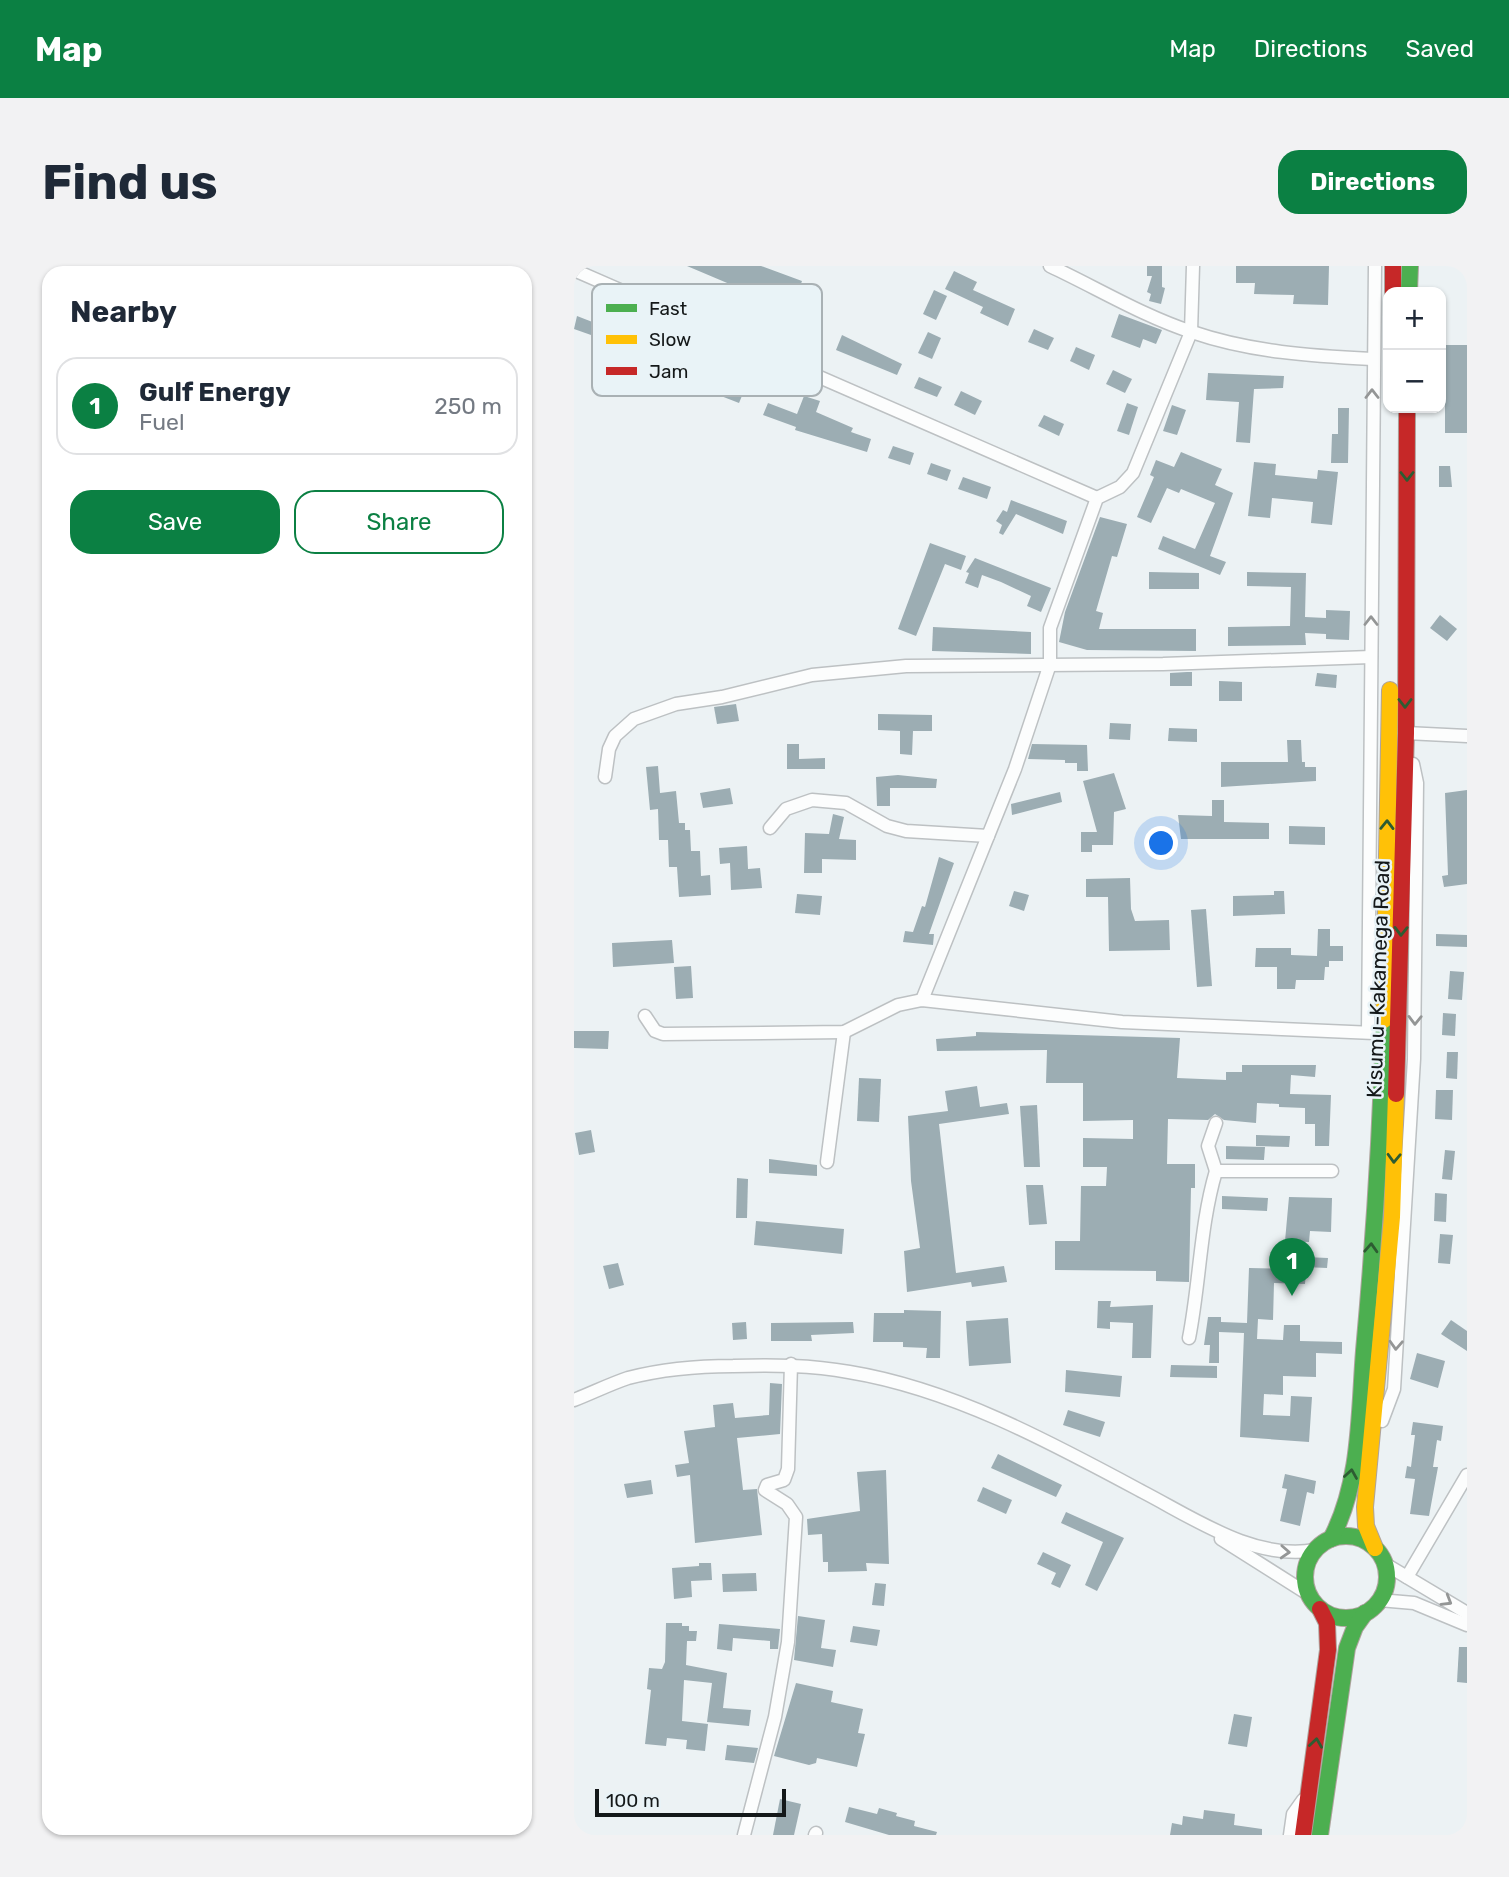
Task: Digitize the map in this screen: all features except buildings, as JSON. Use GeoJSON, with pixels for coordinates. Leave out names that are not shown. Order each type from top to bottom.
{"type":"FeatureCollection","features":[{"type":"Feature","properties":{"kind":"highway"},"geometry":{"type":"LineString","coordinates":[[1393,266],[1393,287]]}},
{"type":"Feature","properties":{"kind":"highway"},"geometry":{"type":"LineString","coordinates":[[1409,287],[1410,266]]}},
{"type":"Feature","properties":{"kind":"highway","name":"Kisumu-Kakamega Road"},"geometry":{"type":"LineString","coordinates":[[1331,1539],[1342,1517],[1351,1475],[1361,1386],[1390,734],[1392,413]]}},
{"type":"Feature","properties":{"kind":"highway","name":"Kisumu-Kakamega Road"},"geometry":{"type":"LineString","coordinates":[[1375,1548],[1366,1526],[1369,1454],[1381,1361],[1392,1217],[1406,733],[1407,413]]}},
{"type":"Feature","properties":{"kind":"highway"},"geometry":{"type":"LineString","coordinates":[[1303,1835],[1328,1650],[1327,1623],[1308,1594],[1306,1566],[1315,1549],[1331,1539],[1349,1536],[1375,1548],[1385,1564],[1387,1583],[1379,1600],[1355,1627],[1347,1648],[1320,1835]]}},
{"type":"Feature","properties":{"kind":"highway"},"geometry":{"type":"LineString","coordinates":[[1320,1609],[1337,1617],[1365,1613]]}},
{"type":"Feature","properties":{"kind":"street"},"geometry":{"type":"LineString","coordinates":[[1050,266],[1191,332],[1245,346],[1316,356],[1372,359]]}},
{"type":"Feature","properties":{"kind":"street"},"geometry":{"type":"LineString","coordinates":[[922,1000],[1014,769],[1049,664],[1049,628],[1097,498],[1120,487],[1133,473],[1191,332],[1193,266]]}},
{"type":"Feature","properties":{"kind":"street"},"geometry":{"type":"LineString","coordinates":[[645,1016],[655,1031],[663,1034],[844,1032],[898,1005],[922,1000],[1122,1022],[1375,1033],[1371,657],[1375,266]]}},
{"type":"Feature","properties":{"kind":"street"},"geometry":{"type":"LineString","coordinates":[[574,270],[606,284]]}},
{"type":"Feature","properties":{"kind":"street"},"geometry":{"type":"LineString","coordinates":[[822,378],[1097,498]]}},
{"type":"Feature","properties":{"kind":"street"},"geometry":{"type":"LineString","coordinates":[[605,777],[609,749],[621,728],[634,719],[676,704],[722,697],[786,680],[906,666],[1371,657]]}},
{"type":"Feature","properties":{"kind":"street"},"geometry":{"type":"LineString","coordinates":[[1406,733],[1467,736]]}},
{"type":"Feature","properties":{"kind":"street"},"geometry":{"type":"LineString","coordinates":[[770,828],[786,809],[813,800],[846,803],[887,826],[906,831],[988,836]]}},
{"type":"Feature","properties":{"kind":"street"},"geometry":{"type":"LineString","coordinates":[[827,1162],[844,1032]]}},
{"type":"Feature","properties":{"kind":"street"},"geometry":{"type":"LineString","coordinates":[[1189,1338],[1202,1259],[1204,1211],[1216,1171],[1208,1146],[1216,1123]]}},
{"type":"Feature","properties":{"kind":"street"},"geometry":{"type":"LineString","coordinates":[[1216,1171],[1332,1171]]}},
{"type":"Feature","properties":{"kind":"street"},"geometry":{"type":"LineString","coordinates":[[744,1835],[775,1717],[788,1642],[796,1517],[788,1504],[765,1490],[767,1485],[784,1480],[788,1469],[791,1364]]}},
{"type":"Feature","properties":{"kind":"street"},"geometry":{"type":"LineString","coordinates":[[574,1400],[626,1379],[669,1369],[791,1364],[851,1372],[902,1385],[964,1406],[1051,1444],[1177,1510],[1261,1548],[1280,1553],[1315,1549]]}},
{"type":"Feature","properties":{"kind":"street"},"geometry":{"type":"LineString","coordinates":[[1407,1577],[1467,1475]]}},
{"type":"Feature","properties":{"kind":"street"},"geometry":{"type":"LineString","coordinates":[[1177,1510],[1308,1594]]}},
{"type":"Feature","properties":{"kind":"street"},"geometry":{"type":"LineString","coordinates":[[1385,1564],[1467,1613]]}},
{"type":"Feature","properties":{"kind":"street"},"geometry":{"type":"LineString","coordinates":[[1379,1600],[1414,1603],[1467,1625]]}},
{"type":"Feature","properties":{"kind":"street"},"geometry":{"type":"LineString","coordinates":[[1290,1835],[1293,1814],[1309,1793]]}},
{"type":"Feature","properties":{"kind":"traffic: fast"},"geometry":{"type":"LineString","coordinates":[[1409,287],[1410,266]]}},
{"type":"Feature","properties":{"kind":"traffic: fast"},"geometry":{"type":"LineString","coordinates":[[1331,1539],[1348,1494],[1357,1447],[1377,1186],[1384,1020]]}},
{"type":"Feature","properties":{"kind":"traffic: fast"},"geometry":{"type":"LineString","coordinates":[[1346,1536],[1362,1539],[1375,1548],[1384,1561],[1387,1577],[1384,1593],[1375,1606],[1362,1615],[1346,1618],[1330,1615],[1317,1606],[1308,1593],[1305,1577],[1308,1561],[1317,1548],[1330,1539],[1346,1536]]}},
{"type":"Feature","properties":{"kind":"traffic: fast"},"geometry":{"type":"LineString","coordinates":[[1320,1835],[1347,1648],[1355,1627],[1365,1613]]}},
{"type":"Feature","properties":{"kind":"traffic: slow"},"geometry":{"type":"LineString","coordinates":[[1384,1020],[1390,690]]}},
{"type":"Feature","properties":{"kind":"traffic: slow"},"geometry":{"type":"LineString","coordinates":[[1375,1548],[1366,1526],[1365,1507],[1392,1217],[1396,1094]]}},
{"type":"Feature","properties":{"kind":"traffic: jam"},"geometry":{"type":"LineString","coordinates":[[1393,266],[1393,287]]}},
{"type":"Feature","properties":{"kind":"traffic: jam"},"geometry":{"type":"LineString","coordinates":[[1396,1094],[1406,733],[1407,413]]}},
{"type":"Feature","properties":{"kind":"traffic: jam"},"geometry":{"type":"LineString","coordinates":[[1303,1835],[1328,1650],[1327,1623],[1320,1609]]}},
{"type":"Feature","properties":{"kind":"place","name":"Gulf Energy"},"geometry":{"type":"Point","coordinates":[1292,1296]}}]}
